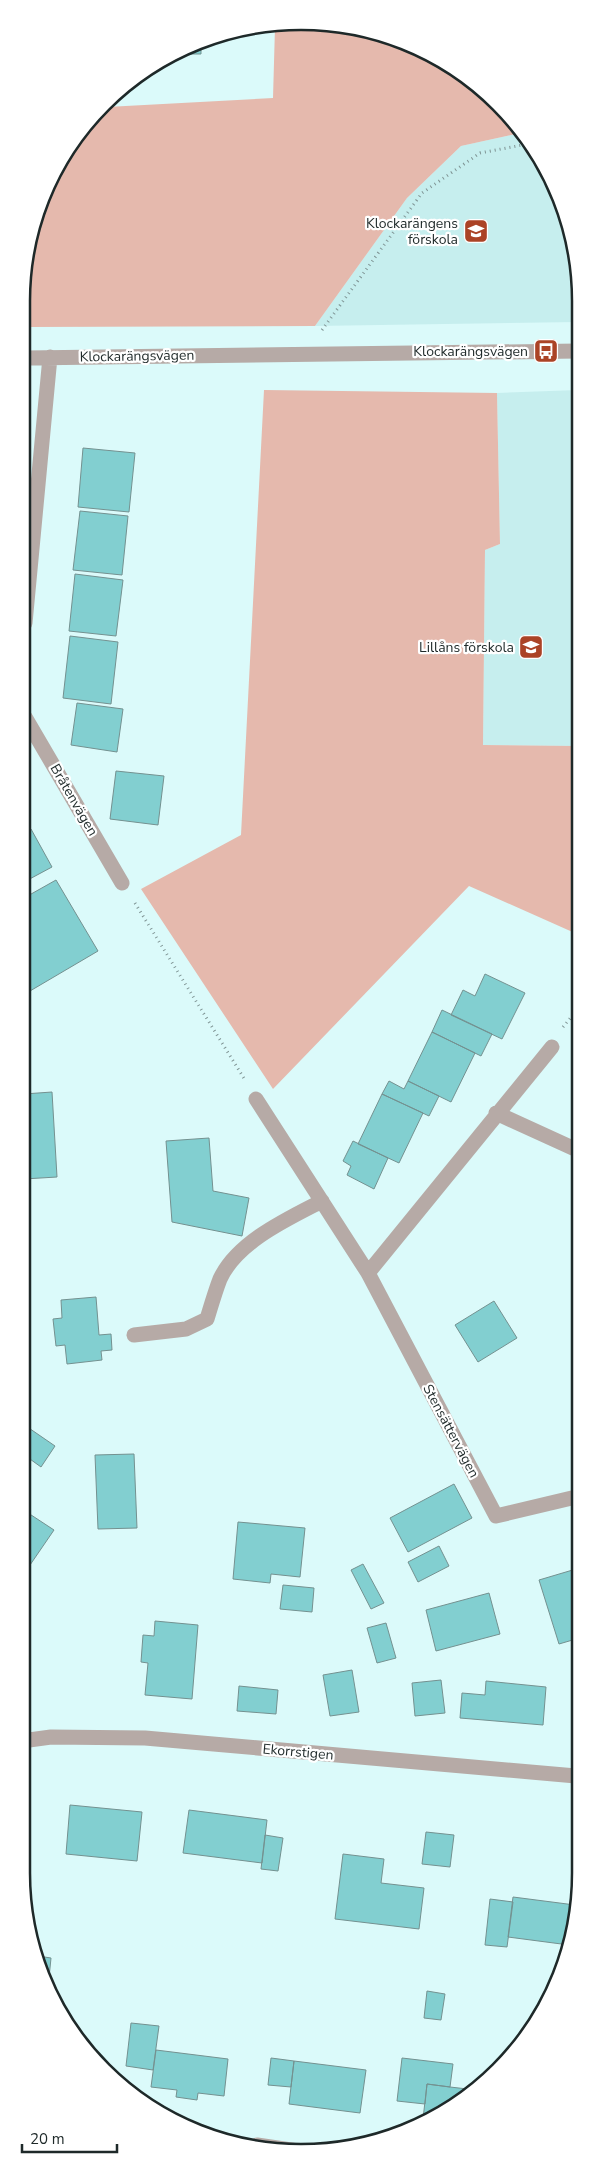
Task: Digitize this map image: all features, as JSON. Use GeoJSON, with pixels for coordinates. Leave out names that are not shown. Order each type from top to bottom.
{"type":"FeatureCollection","features":[{"type":"Feature","properties":{"kind":"street","name":"Klockarängsvägen"},"geometry":{"type":"LineString","coordinates":[[30,358],[572,351]]}},
{"type":"Feature","properties":{"kind":"street"},"geometry":{"type":"LineString","coordinates":[[30,570],[50,358]]}},
{"type":"Feature","properties":{"kind":"street","name":"Bråtenvägen"},"geometry":{"type":"LineString","coordinates":[[30,727],[122,883]]}},
{"type":"Feature","properties":{"kind":"street"},"geometry":{"type":"LineString","coordinates":[[368,1273],[552,1047]]}},
{"type":"Feature","properties":{"kind":"street","name":"Stensättervägen"},"geometry":{"type":"LineString","coordinates":[[256,1098],[368,1273],[496,1516],[572,1498]]}},
{"type":"Feature","properties":{"kind":"street"},"geometry":{"type":"LineString","coordinates":[[496,1114],[572,1148]]}},
{"type":"Feature","properties":{"kind":"street"},"geometry":{"type":"LineString","coordinates":[[134,1336],[186,1329],[207,1319],[221,1278],[244,1248],[279,1223],[322,1201]]}},
{"type":"Feature","properties":{"kind":"street","name":"Ekorrstigen"},"geometry":{"type":"LineString","coordinates":[[30,1740],[51,1737],[145,1738],[572,1775]]}},
{"type":"Feature","properties":{"kind":"path"},"geometry":{"type":"LineString","coordinates":[[305,353],[422,193],[480,152],[522,145]]}},
{"type":"Feature","properties":{"kind":"path"},"geometry":{"type":"LineString","coordinates":[[122,883],[256,1098]]}},
{"type":"Feature","properties":{"kind":"shaded area"},"geometry":{"type":"Polygon","coordinates":[[[301,30],[336,32],[388,44],[437,66],[480,97],[515,134],[461,146],[407,198],[315,326],[30,327],[32,266],[44,214],[66,165],[86,136],[109,109],[111,107],[273,98],[275,31],[301,30]]]}},
{"type":"Feature","properties":{"kind":"shaded area","name":"Klockarängens förskola"},"geometry":{"type":"Polygon","coordinates":[[[515,134],[526,150],[544,181],[563,231],[570,266],[572,322],[315,326],[407,198],[461,146],[515,134]]]}},
{"type":"Feature","properties":{"kind":"shaded area"},"geometry":{"type":"Polygon","coordinates":[[[264,390],[497,393],[500,544],[485,550],[483,745],[572,746],[572,932],[469,886],[273,1089],[141,889],[241,835],[264,390]]]}},
{"type":"Feature","properties":{"kind":"shaded area","name":"Lillåns förskola"},"geometry":{"type":"Polygon","coordinates":[[[572,390],[572,746],[483,745],[485,550],[500,544],[497,393],[572,390]]]}},
{"type":"Feature","properties":{"kind":"building"},"geometry":{"type":"Polygon","coordinates":[[[201,49],[201,54],[190,54],[201,49]]]}},
{"type":"Feature","properties":{"kind":"building"},"geometry":{"type":"Polygon","coordinates":[[[83,448],[135,453],[129,512],[78,507],[83,448]]]}},
{"type":"Feature","properties":{"kind":"building"},"geometry":{"type":"Polygon","coordinates":[[[80,511],[128,516],[122,575],[73,570],[80,511]]]}},
{"type":"Feature","properties":{"kind":"building"},"geometry":{"type":"Polygon","coordinates":[[[75,574],[123,580],[116,636],[69,631],[75,574]]]}},
{"type":"Feature","properties":{"kind":"building"},"geometry":{"type":"Polygon","coordinates":[[[70,636],[118,642],[111,704],[63,698],[70,636]]]}},
{"type":"Feature","properties":{"kind":"building"},"geometry":{"type":"Polygon","coordinates":[[[77,703],[123,709],[117,752],[71,745],[77,703]]]}},
{"type":"Feature","properties":{"kind":"building"},"geometry":{"type":"Polygon","coordinates":[[[116,771],[164,776],[158,825],[110,819],[116,771]]]}},
{"type":"Feature","properties":{"kind":"building"},"geometry":{"type":"Polygon","coordinates":[[[30,830],[52,867],[30,879],[30,830]]]}},
{"type":"Feature","properties":{"kind":"building"},"geometry":{"type":"Polygon","coordinates":[[[56,880],[98,951],[30,991],[30,895],[56,880]]]}},
{"type":"Feature","properties":{"kind":"building"},"geometry":{"type":"Polygon","coordinates":[[[485,974],[525,993],[502,1039],[451,1015],[463,990],[475,996],[485,974]]]}},
{"type":"Feature","properties":{"kind":"building"},"geometry":{"type":"Polygon","coordinates":[[[442,1010],[492,1034],[481,1056],[432,1032],[442,1010]]]}},
{"type":"Feature","properties":{"kind":"building"},"geometry":{"type":"Polygon","coordinates":[[[432,1032],[475,1053],[451,1102],[408,1081],[432,1032]]]}},
{"type":"Feature","properties":{"kind":"building"},"geometry":{"type":"Polygon","coordinates":[[[389,1081],[404,1089],[408,1081],[439,1096],[429,1116],[382,1094],[389,1081]]]}},
{"type":"Feature","properties":{"kind":"building"},"geometry":{"type":"Polygon","coordinates":[[[52,1092],[57,1177],[30,1179],[30,1094],[52,1092]]]}},
{"type":"Feature","properties":{"kind":"building"},"geometry":{"type":"Polygon","coordinates":[[[382,1094],[423,1113],[399,1163],[358,1144],[382,1094]]]}},
{"type":"Feature","properties":{"kind":"building"},"geometry":{"type":"Polygon","coordinates":[[[209,1138],[213,1191],[249,1198],[242,1236],[172,1222],[166,1141],[209,1138]]]}},
{"type":"Feature","properties":{"kind":"building"},"geometry":{"type":"Polygon","coordinates":[[[353,1141],[388,1158],[374,1189],[347,1175],[351,1166],[343,1161],[353,1141]]]}},
{"type":"Feature","properties":{"kind":"building"},"geometry":{"type":"Polygon","coordinates":[[[96,1297],[99,1335],[111,1334],[112,1350],[101,1351],[102,1360],[67,1364],[65,1345],[56,1346],[53,1319],[62,1318],[61,1300],[96,1297]]]}},
{"type":"Feature","properties":{"kind":"building"},"geometry":{"type":"Polygon","coordinates":[[[494,1301],[517,1338],[478,1362],[455,1325],[494,1301]]]}},
{"type":"Feature","properties":{"kind":"building"},"geometry":{"type":"Polygon","coordinates":[[[30,1429],[55,1446],[41,1467],[30,1459],[30,1429]]]}},
{"type":"Feature","properties":{"kind":"building"},"geometry":{"type":"Polygon","coordinates":[[[134,1454],[137,1528],[98,1529],[95,1455],[134,1454]]]}},
{"type":"Feature","properties":{"kind":"building"},"geometry":{"type":"Polygon","coordinates":[[[454,1484],[472,1518],[408,1552],[390,1518],[454,1484]]]}},
{"type":"Feature","properties":{"kind":"building"},"geometry":{"type":"Polygon","coordinates":[[[30,1514],[54,1530],[30,1565],[30,1514]]]}},
{"type":"Feature","properties":{"kind":"building"},"geometry":{"type":"Polygon","coordinates":[[[238,1522],[305,1528],[300,1577],[271,1574],[270,1583],[233,1579],[238,1522]]]}},
{"type":"Feature","properties":{"kind":"building"},"geometry":{"type":"Polygon","coordinates":[[[439,1546],[449,1566],[418,1582],[408,1562],[439,1546]]]}},
{"type":"Feature","properties":{"kind":"building"},"geometry":{"type":"Polygon","coordinates":[[[363,1564],[384,1603],[371,1609],[351,1570],[363,1564]]]}},
{"type":"Feature","properties":{"kind":"building"},"geometry":{"type":"Polygon","coordinates":[[[572,1570],[572,1640],[559,1644],[539,1580],[572,1570]]]}},
{"type":"Feature","properties":{"kind":"building"},"geometry":{"type":"Polygon","coordinates":[[[283,1585],[314,1588],[312,1612],[280,1609],[283,1585]]]}},
{"type":"Feature","properties":{"kind":"building"},"geometry":{"type":"Polygon","coordinates":[[[489,1593],[500,1634],[436,1651],[426,1610],[489,1593]]]}},
{"type":"Feature","properties":{"kind":"building"},"geometry":{"type":"Polygon","coordinates":[[[155,1621],[198,1625],[192,1699],[145,1695],[148,1663],[141,1662],[143,1635],[154,1636],[155,1621]]]}},
{"type":"Feature","properties":{"kind":"building"},"geometry":{"type":"Polygon","coordinates":[[[386,1623],[396,1658],[377,1663],[367,1628],[386,1623]]]}},
{"type":"Feature","properties":{"kind":"building"},"geometry":{"type":"Polygon","coordinates":[[[352,1670],[359,1712],[330,1716],[323,1675],[352,1670]]]}},
{"type":"Feature","properties":{"kind":"building"},"geometry":{"type":"Polygon","coordinates":[[[441,1680],[445,1713],[415,1716],[412,1683],[441,1680]]]}},
{"type":"Feature","properties":{"kind":"building"},"geometry":{"type":"Polygon","coordinates":[[[486,1681],[546,1687],[543,1725],[460,1718],[462,1693],[485,1695],[486,1681]]]}},
{"type":"Feature","properties":{"kind":"building"},"geometry":{"type":"Polygon","coordinates":[[[239,1686],[278,1690],[276,1714],[237,1711],[239,1686]]]}},
{"type":"Feature","properties":{"kind":"building"},"geometry":{"type":"Polygon","coordinates":[[[70,1805],[142,1812],[137,1861],[66,1854],[70,1805]]]}},
{"type":"Feature","properties":{"kind":"building"},"geometry":{"type":"Polygon","coordinates":[[[189,1810],[267,1820],[262,1863],[183,1853],[189,1810]]]}},
{"type":"Feature","properties":{"kind":"building"},"geometry":{"type":"Polygon","coordinates":[[[426,1832],[454,1835],[450,1867],[422,1864],[426,1832]]]}},
{"type":"Feature","properties":{"kind":"building"},"geometry":{"type":"Polygon","coordinates":[[[265,1835],[283,1838],[278,1871],[261,1869],[265,1835]]]}},
{"type":"Feature","properties":{"kind":"building"},"geometry":{"type":"Polygon","coordinates":[[[343,1854],[384,1859],[381,1883],[424,1888],[419,1929],[335,1919],[343,1854]]]}},
{"type":"Feature","properties":{"kind":"building"},"geometry":{"type":"Polygon","coordinates":[[[513,1897],[570,1904],[563,1944],[508,1937],[513,1897]]]}},
{"type":"Feature","properties":{"kind":"building"},"geometry":{"type":"Polygon","coordinates":[[[490,1899],[513,1902],[507,1947],[485,1945],[490,1899]]]}},
{"type":"Feature","properties":{"kind":"building"},"geometry":{"type":"Polygon","coordinates":[[[43,1957],[51,1958],[49,1973],[43,1957]]]}},
{"type":"Feature","properties":{"kind":"building"},"geometry":{"type":"Polygon","coordinates":[[[427,1991],[445,1994],[441,2020],[424,2018],[427,1991]]]}},
{"type":"Feature","properties":{"kind":"building"},"geometry":{"type":"Polygon","coordinates":[[[131,2023],[159,2026],[153,2070],[126,2066],[131,2023]]]}},
{"type":"Feature","properties":{"kind":"building"},"geometry":{"type":"Polygon","coordinates":[[[156,2050],[228,2059],[224,2096],[198,2093],[197,2100],[176,2097],[177,2090],[151,2087],[156,2050]]]}},
{"type":"Feature","properties":{"kind":"building"},"geometry":{"type":"Polygon","coordinates":[[[271,2058],[294,2061],[291,2087],[268,2085],[271,2058]]]}},
{"type":"Feature","properties":{"kind":"building"},"geometry":{"type":"Polygon","coordinates":[[[402,2058],[453,2064],[450,2087],[427,2084],[425,2104],[397,2101],[402,2058]]]}},
{"type":"Feature","properties":{"kind":"building"},"geometry":{"type":"Polygon","coordinates":[[[294,2061],[366,2070],[360,2113],[289,2104],[294,2061]]]}},
{"type":"Feature","properties":{"kind":"building"},"geometry":{"type":"Polygon","coordinates":[[[427,2084],[465,2089],[452,2098],[423,2115],[427,2084]]]}},
{"type":"Feature","properties":{"kind":"place","name":"Klockarängens förskola"},"geometry":{"type":"Point","coordinates":[476,231]}},
{"type":"Feature","properties":{"kind":"place","name":"Klockarängsvägen"},"geometry":{"type":"Point","coordinates":[546,351]}},
{"type":"Feature","properties":{"kind":"place","name":"Lillåns förskola"},"geometry":{"type":"Point","coordinates":[531,647]}}]}
